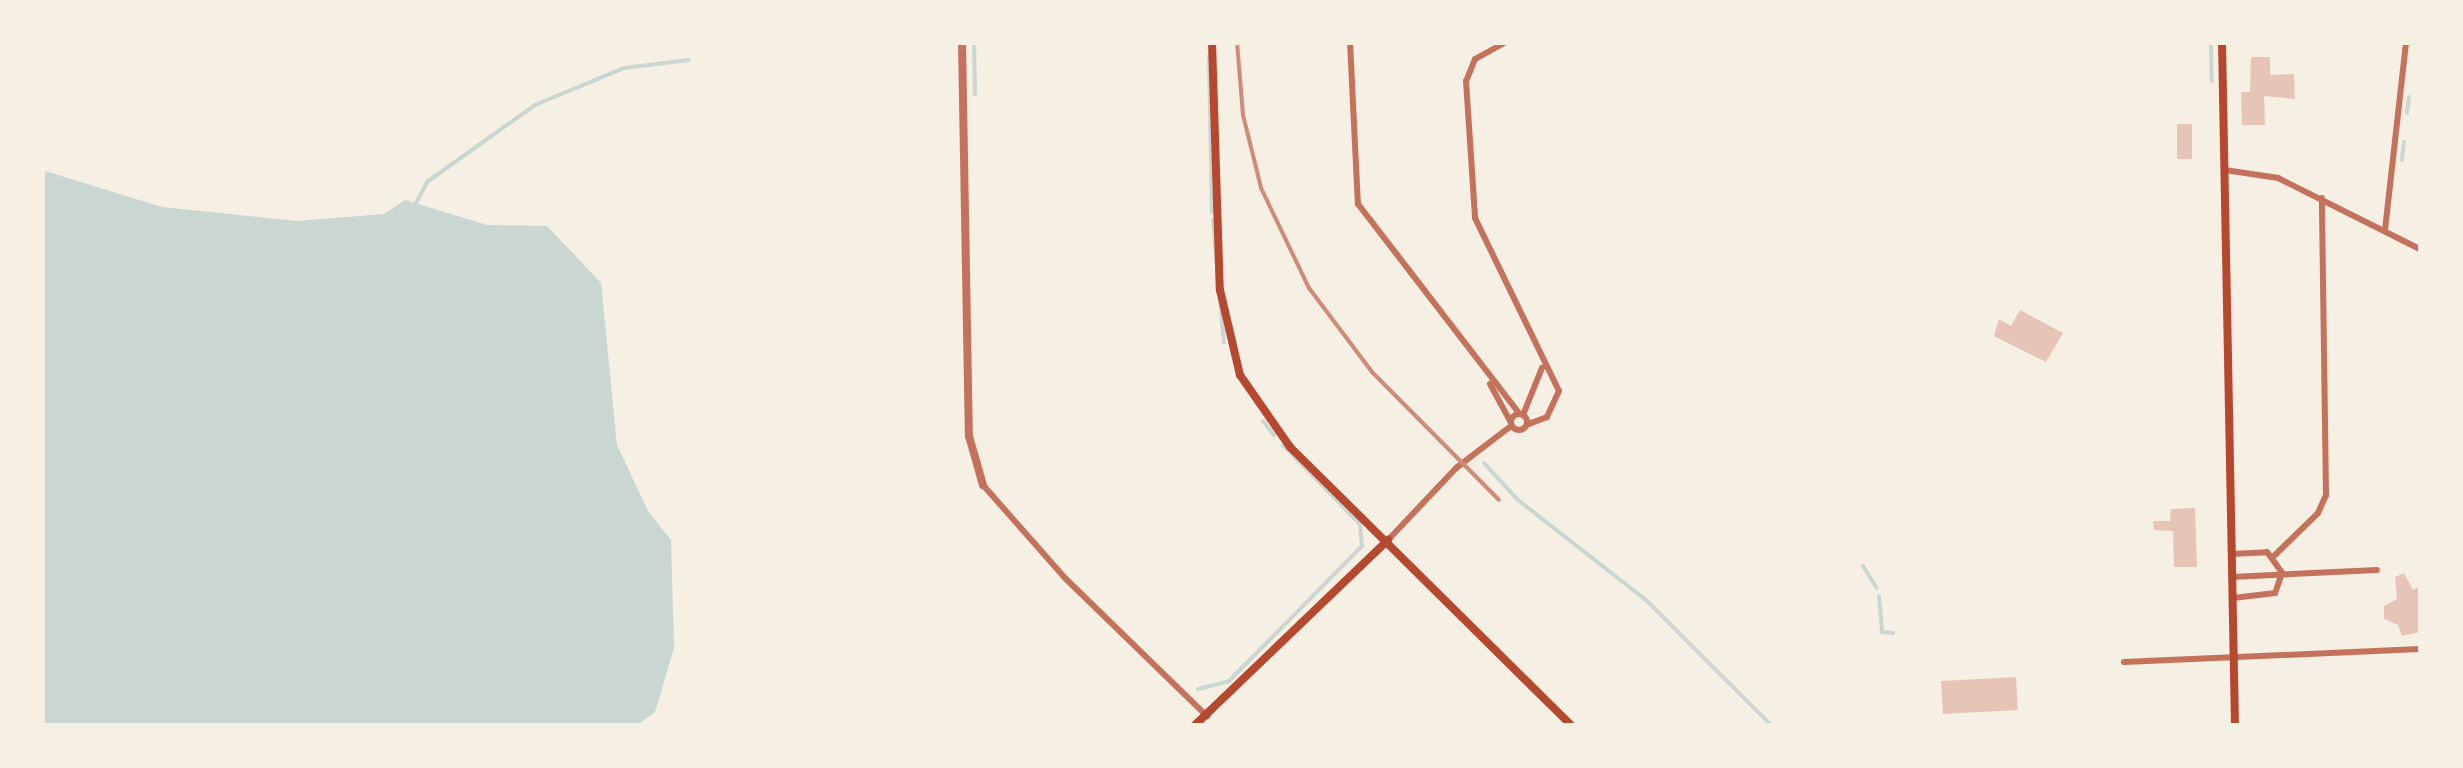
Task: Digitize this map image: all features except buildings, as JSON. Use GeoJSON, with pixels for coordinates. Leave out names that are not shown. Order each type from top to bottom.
{"type":"FeatureCollection","features":[{"type":"Feature","properties":{"kind":"main road"},"geometry":{"type":"LineString","coordinates":[[1212,42],[1220,290],[1230,348],[1277,431],[1572,726]]}},
{"type":"Feature","properties":{"kind":"main road"},"geometry":{"type":"LineString","coordinates":[[2222,42],[2235,726]]}},
{"type":"Feature","properties":{"kind":"main road"},"geometry":{"type":"LineString","coordinates":[[1194,726],[1388,540]]}},
{"type":"Feature","properties":{"kind":"main road"},"geometry":{"type":"LineString","coordinates":[[1207,716],[1216,726]]}},
{"type":"Feature","properties":{"kind":"street"},"geometry":{"type":"LineString","coordinates":[[962,42],[969,436],[982,485],[1066,579],[1207,716]]}},
{"type":"Feature","properties":{"kind":"street"},"geometry":{"type":"LineString","coordinates":[[1350,42],[1358,204],[1526,425]]}},
{"type":"Feature","properties":{"kind":"street"},"geometry":{"type":"LineString","coordinates":[[1506,42],[1475,59],[1466,81],[1474,203],[1542,367],[1557,383],[1559,396],[1546,417],[1526,425],[1511,424]]}},
{"type":"Feature","properties":{"kind":"street"},"geometry":{"type":"LineString","coordinates":[[2384,230],[2406,42]]}},
{"type":"Feature","properties":{"kind":"street"},"geometry":{"type":"LineString","coordinates":[[2225,170],[2278,178],[2420,249]]}},
{"type":"Feature","properties":{"kind":"street"},"geometry":{"type":"LineString","coordinates":[[2232,554],[2275,555],[2318,513],[2326,495],[2322,198]]}},
{"type":"Feature","properties":{"kind":"street"},"geometry":{"type":"LineString","coordinates":[[1388,540],[1456,468],[1522,415],[1541,384],[1542,367]]}},
{"type":"Feature","properties":{"kind":"street"},"geometry":{"type":"LineString","coordinates":[[1490,382],[1511,424]]}},
{"type":"Feature","properties":{"kind":"street"},"geometry":{"type":"LineString","coordinates":[[2232,598],[2275,593],[2282,573],[2275,555]]}},
{"type":"Feature","properties":{"kind":"street"},"geometry":{"type":"LineString","coordinates":[[2232,576],[2378,570]]}},
{"type":"Feature","properties":{"kind":"street"},"geometry":{"type":"LineString","coordinates":[[2124,662],[2420,649]]}},
{"type":"Feature","properties":{"kind":"shaded area"},"geometry":{"type":"Polygon","coordinates":[[[42,170],[162,207],[297,221],[384,214],[405,200],[487,225],[547,226],[601,283],[617,445],[648,511],[671,540],[674,648],[655,712],[636,726],[43,725],[42,170]]]}},
{"type":"Feature","properties":{"kind":"waterway"},"geometry":{"type":"LineString","coordinates":[[974,42],[975,94]]}},
{"type":"Feature","properties":{"kind":"waterway"},"geometry":{"type":"LineString","coordinates":[[2211,42],[2212,81]]}},
{"type":"Feature","properties":{"kind":"waterway"},"geometry":{"type":"LineString","coordinates":[[1209,56],[1212,212]]}},
{"type":"Feature","properties":{"kind":"waterway"},"geometry":{"type":"LineString","coordinates":[[415,205],[427,182],[535,105],[624,68],[689,60]]}},
{"type":"Feature","properties":{"kind":"waterway"},"geometry":{"type":"LineString","coordinates":[[2407,113],[2409,97]]}},
{"type":"Feature","properties":{"kind":"waterway"},"geometry":{"type":"LineString","coordinates":[[2402,160],[2404,142]]}},
{"type":"Feature","properties":{"kind":"waterway"},"geometry":{"type":"LineString","coordinates":[[1213,220],[1224,343]]}},
{"type":"Feature","properties":{"kind":"waterway"},"geometry":{"type":"LineString","coordinates":[[1263,421],[1274,435]]}},
{"type":"Feature","properties":{"kind":"waterway"},"geometry":{"type":"LineString","coordinates":[[1198,689],[1229,681],[1362,546],[1360,524],[1283,445]]}},
{"type":"Feature","properties":{"kind":"waterway"},"geometry":{"type":"LineString","coordinates":[[1484,463],[1518,500],[1646,600],[1772,726]]}},
{"type":"Feature","properties":{"kind":"waterway"},"geometry":{"type":"LineString","coordinates":[[1863,566],[1877,588]]}},
{"type":"Feature","properties":{"kind":"waterway"},"geometry":{"type":"LineString","coordinates":[[1879,596],[1882,632],[1893,633]]}},
{"type":"Feature","properties":{"kind":"railway"},"geometry":{"type":"LineString","coordinates":[[1237,42],[1243,115],[1261,188],[1309,288],[1372,372],[1499,500]]}}]}
